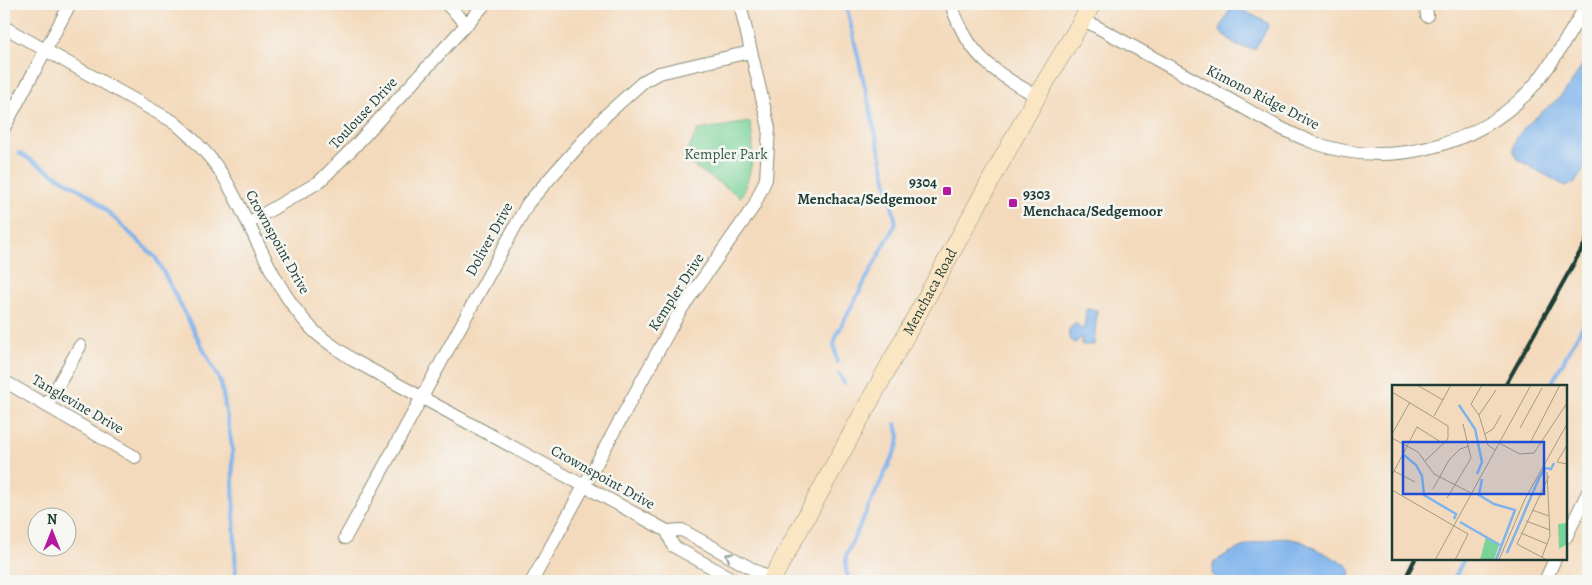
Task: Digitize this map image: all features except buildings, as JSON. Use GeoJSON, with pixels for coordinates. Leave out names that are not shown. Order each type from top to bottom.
{"type":"FeatureCollection","features":[{"type":"Feature","properties":{"kind":"main road","name":"Menchaca Road"},"geometry":{"type":"LineString","coordinates":[[771,580],[1038,96],[1092,4]]}},
{"type":"Feature","properties":{"kind":"street"},"geometry":{"type":"LineString","coordinates":[[4,128],[70,4]]}},
{"type":"Feature","properties":{"kind":"street"},"geometry":{"type":"LineString","coordinates":[[446,4],[467,24]]}},
{"type":"Feature","properties":{"kind":"street","name":"Toulouse Drive"},"geometry":{"type":"LineString","coordinates":[[248,223],[319,182],[354,147],[485,4]]}},
{"type":"Feature","properties":{"kind":"street","name":"Kempler Drive"},"geometry":{"type":"LineString","coordinates":[[532,581],[680,311],[754,206],[761,193],[766,179],[769,128],[740,4]]}},
{"type":"Feature","properties":{"kind":"street"},"geometry":{"type":"LineString","coordinates":[[951,4],[966,39],[982,60],[1015,84],[1038,96]]}},
{"type":"Feature","properties":{"kind":"street","name":"Kimono Ridge Drive"},"geometry":{"type":"LineString","coordinates":[[1084,20],[1292,134],[1344,150],[1385,154],[1410,152],[1442,144],[1478,129],[1498,117],[1528,92],[1543,74],[1587,4]]}},
{"type":"Feature","properties":{"kind":"street","name":"Crownspoint Drive"},"geometry":{"type":"LineString","coordinates":[[4,27],[174,122],[191,136],[224,177],[286,295],[314,331],[353,360],[667,531],[682,530],[771,580]]}},
{"type":"Feature","properties":{"kind":"street","name":"Doliver Drive"},"geometry":{"type":"LineString","coordinates":[[345,538],[528,203],[606,115],[644,81],[659,73],[750,52]]}},
{"type":"Feature","properties":{"kind":"street"},"geometry":{"type":"LineString","coordinates":[[47,405],[80,346]]}},
{"type":"Feature","properties":{"kind":"street","name":"Tanglevine Drive"},"geometry":{"type":"LineString","coordinates":[[4,381],[135,457]]}},
{"type":"Feature","properties":{"kind":"street"},"geometry":{"type":"LineString","coordinates":[[1567,535],[1588,494]]}},
{"type":"Feature","properties":{"kind":"street","name":"Crownspoint Drive"},"geometry":{"type":"LineString","coordinates":[[667,531],[673,546],[736,581]]}},
{"type":"Feature","properties":{"kind":"street"},"geometry":{"type":"LineString","coordinates":[[1545,581],[1555,560]]}},
{"type":"Feature","properties":{"kind":"green space","name":"Kempler Park"},"geometry":{"type":"Polygon","coordinates":[[[750,122],[753,142],[752,161],[741,197],[683,159],[698,130],[750,122]]]}},
{"type":"Feature","properties":{"kind":"water"},"geometry":{"type":"Polygon","coordinates":[[[1235,6],[1268,23],[1268,27],[1255,49],[1237,46],[1221,32],[1220,29],[1230,9],[1235,6]]]}},
{"type":"Feature","properties":{"kind":"water"},"geometry":{"type":"Polygon","coordinates":[[[1588,54],[1588,162],[1575,183],[1565,186],[1517,159],[1514,150],[1516,141],[1522,131],[1565,91],[1588,54]]]}},
{"type":"Feature","properties":{"kind":"water"},"geometry":{"type":"Polygon","coordinates":[[[1086,309],[1097,310],[1094,345],[1082,345],[1082,337],[1076,343],[1070,339],[1069,335],[1070,328],[1076,323],[1081,329],[1084,329],[1086,309]]]}},
{"type":"Feature","properties":{"kind":"water"},"geometry":{"type":"Polygon","coordinates":[[[1286,538],[1301,541],[1347,565],[1350,570],[1348,581],[1220,581],[1212,574],[1214,562],[1231,552],[1257,542],[1286,538]]]}},
{"type":"Feature","properties":{"kind":"waterway"},"geometry":{"type":"LineString","coordinates":[[837,362],[834,344],[837,334],[896,223],[846,4]]}},
{"type":"Feature","properties":{"kind":"waterway"},"geometry":{"type":"LineString","coordinates":[[19,153],[92,197],[156,258],[221,383],[232,446],[236,581]]}},
{"type":"Feature","properties":{"kind":"waterway"},"geometry":{"type":"LineString","coordinates":[[1551,385],[1588,316]]}},
{"type":"Feature","properties":{"kind":"waterway"},"geometry":{"type":"LineString","coordinates":[[839,374],[844,383]]}},
{"type":"Feature","properties":{"kind":"waterway"},"geometry":{"type":"LineString","coordinates":[[850,581],[846,571],[846,555],[898,445],[899,437],[896,424]]}},
{"type":"Feature","properties":{"kind":"waterway"},"geometry":{"type":"LineString","coordinates":[[1453,581],[1464,560]]}},
{"type":"Feature","properties":{"kind":"railway"},"geometry":{"type":"LineString","coordinates":[[1506,385],[1588,238]]}},
{"type":"Feature","properties":{"kind":"railway"},"geometry":{"type":"LineString","coordinates":[[1404,581],[1414,560]]}},
{"type":"Feature","properties":{"kind":"place","name":"9304 Menchaca/Sedgemoor"},"geometry":{"type":"Point","coordinates":[947,191]}},
{"type":"Feature","properties":{"kind":"place","name":"9303 Menchaca/Sedgemoor"},"geometry":{"type":"Point","coordinates":[1013,203]}}]}
